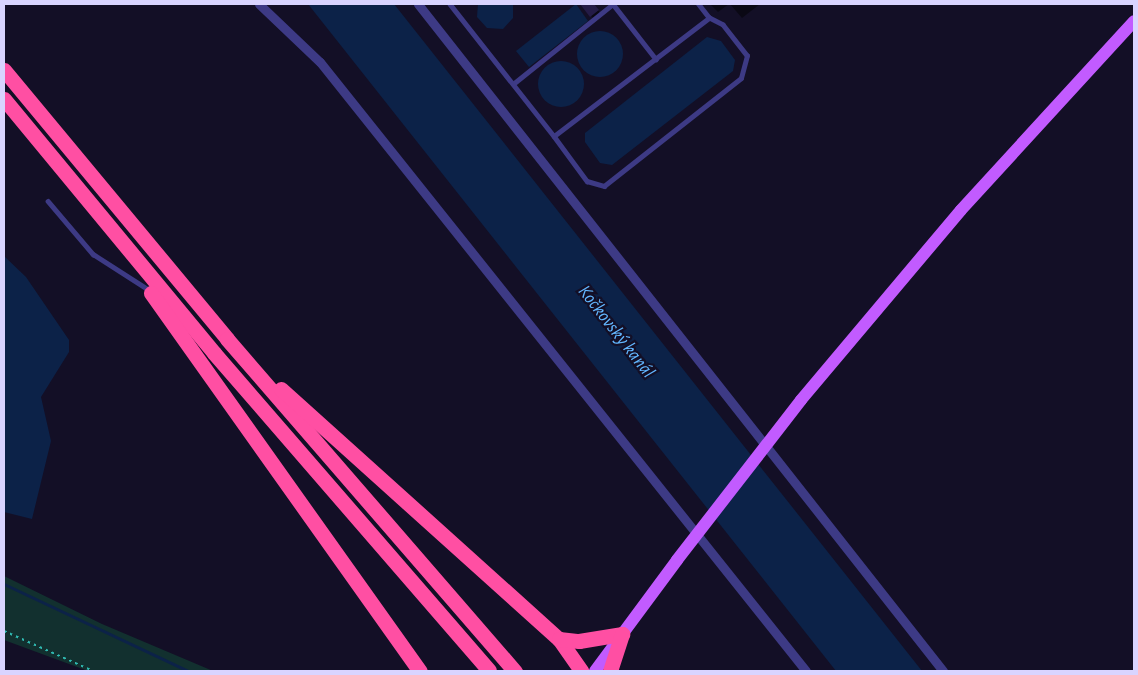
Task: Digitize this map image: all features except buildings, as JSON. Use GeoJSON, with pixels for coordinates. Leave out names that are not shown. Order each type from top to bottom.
{"type":"FeatureCollection","features":[{"type":"Feature","properties":{"kind":"highway"},"geometry":{"type":"LineString","coordinates":[[4,70],[227,339],[515,671]]}},
{"type":"Feature","properties":{"kind":"highway"},"geometry":{"type":"LineString","coordinates":[[4,99],[137,262],[489,671]]}},
{"type":"Feature","properties":{"kind":"highway"},"geometry":{"type":"LineString","coordinates":[[137,262],[149,290],[420,671]]}},
{"type":"Feature","properties":{"kind":"highway"},"geometry":{"type":"LineString","coordinates":[[227,339],[559,638],[581,671]]}},
{"type":"Feature","properties":{"kind":"highway"},"geometry":{"type":"LineString","coordinates":[[559,638],[589,640],[622,634],[610,671]]}},
{"type":"Feature","properties":{"kind":"main road"},"geometry":{"type":"LineString","coordinates":[[595,671],[802,400],[961,210],[1134,21]]}},
{"type":"Feature","properties":{"kind":"street"},"geometry":{"type":"LineString","coordinates":[[259,4],[320,62],[806,671]]}},
{"type":"Feature","properties":{"kind":"street"},"geometry":{"type":"LineString","coordinates":[[418,4],[943,671]]}},
{"type":"Feature","properties":{"kind":"lane"},"geometry":{"type":"LineString","coordinates":[[450,4],[554,136],[587,182],[604,186],[742,78],[747,56],[723,26],[709,18],[698,4]]}},
{"type":"Feature","properties":{"kind":"lane"},"geometry":{"type":"LineString","coordinates":[[513,84],[613,4],[656,59]]}},
{"type":"Feature","properties":{"kind":"lane"},"geometry":{"type":"LineString","coordinates":[[554,136],[709,18]]}},
{"type":"Feature","properties":{"kind":"lane"},"geometry":{"type":"LineString","coordinates":[[48,200],[93,254],[149,290]]}},
{"type":"Feature","properties":{"kind":"path"},"geometry":{"type":"LineString","coordinates":[[4,631],[93,671]]}},
{"type":"Feature","properties":{"kind":"green space"},"geometry":{"type":"Polygon","coordinates":[[[4,576],[102,624],[213,671],[88,671],[4,640],[4,576]]]}},
{"type":"Feature","properties":{"kind":"water","name":"Kočkovský kanál"},"geometry":{"type":"Polygon","coordinates":[[[308,4],[394,4],[922,671],[836,671],[308,4]]]}},
{"type":"Feature","properties":{"kind":"water"},"geometry":{"type":"Polygon","coordinates":[[[478,4],[513,4],[513,18],[503,29],[487,28],[477,17],[478,4]]]}},
{"type":"Feature","properties":{"kind":"water"},"geometry":{"type":"Polygon","coordinates":[[[576,4],[588,21],[529,67],[516,51],[576,4]]]}},
{"type":"Feature","properties":{"kind":"water"},"geometry":{"type":"Polygon","coordinates":[[[600,31],[613,35],[619,41],[623,54],[619,67],[613,73],[600,77],[587,73],[581,67],[577,54],[581,41],[587,35],[600,31]]]}},
{"type":"Feature","properties":{"kind":"water"},"geometry":{"type":"Polygon","coordinates":[[[707,37],[721,41],[735,60],[733,71],[612,165],[600,163],[585,142],[585,133],[707,37]]]}},
{"type":"Feature","properties":{"kind":"water"},"geometry":{"type":"Polygon","coordinates":[[[561,61],[574,65],[580,71],[584,84],[580,97],[574,103],[561,107],[548,103],[542,97],[538,84],[542,71],[548,65],[561,61]]]}},
{"type":"Feature","properties":{"kind":"water"},"geometry":{"type":"Polygon","coordinates":[[[4,256],[26,277],[69,340],[69,352],[41,397],[51,441],[32,519],[4,512],[4,256]]]}},
{"type":"Feature","properties":{"kind":"waterway"},"geometry":{"type":"LineString","coordinates":[[4,584],[188,671]]}}]}
